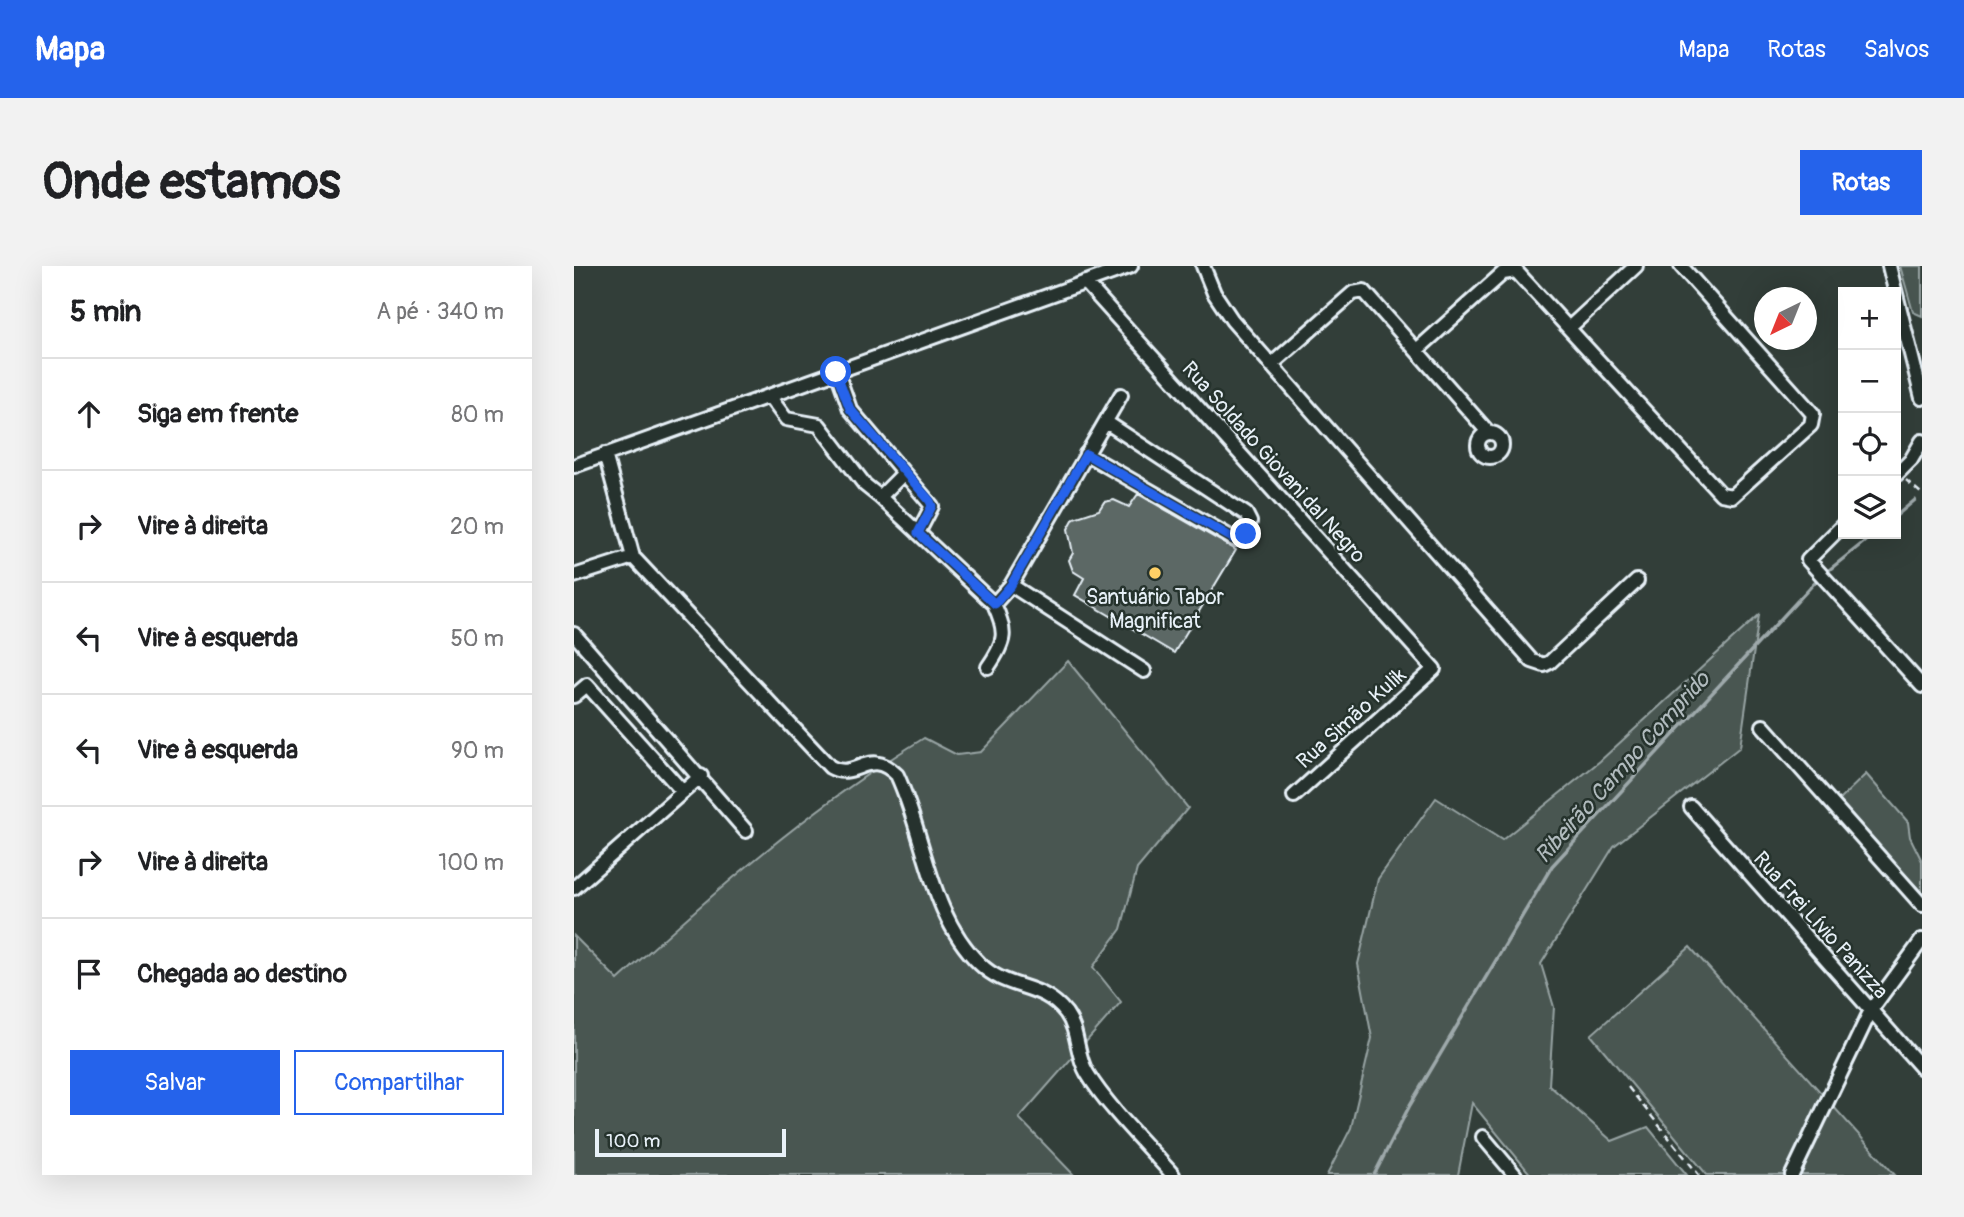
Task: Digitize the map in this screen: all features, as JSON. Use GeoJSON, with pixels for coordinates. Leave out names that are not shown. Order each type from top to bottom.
{"type":"FeatureCollection","features":[{"type":"Feature","properties":{"kind":"street"},"geometry":{"type":"LineString","coordinates":[[574,466],[1131,266]]}},
{"type":"Feature","properties":{"kind":"street"},"geometry":{"type":"LineString","coordinates":[[1203,266],[1222,308],[1537,664],[1550,662],[1637,581]]}},
{"type":"Feature","properties":{"kind":"street"},"geometry":{"type":"LineString","coordinates":[[1570,327],[1636,266]]}},
{"type":"Feature","properties":{"kind":"street"},"geometry":{"type":"LineString","coordinates":[[1418,349],[1510,270],[1522,275],[1721,494],[1732,496],[1811,425],[1813,414],[1681,266]]}},
{"type":"Feature","properties":{"kind":"street"},"geometry":{"type":"LineString","coordinates":[[1889,266],[1922,398]]}},
{"type":"Feature","properties":{"kind":"street","name":"Rua Soldado Giovani dal Negro"},"geometry":{"type":"LineString","coordinates":[[1085,282],[1434,669]]}},
{"type":"Feature","properties":{"kind":"street"},"geometry":{"type":"LineString","coordinates":[[1271,365],[1358,290],[1370,296],[1488,432]]}},
{"type":"Feature","properties":{"kind":"street"},"geometry":{"type":"LineString","coordinates":[[836,372],[850,409],[932,506],[918,533]]}},
{"type":"Feature","properties":{"kind":"street"},"geometry":{"type":"LineString","coordinates":[[995,604],[1011,585],[1121,395]]}},
{"type":"Feature","properties":{"kind":"street"},"geometry":{"type":"LineString","coordinates":[[769,396],[786,419],[819,425],[865,485],[995,604],[1004,624],[1004,635],[1000,650],[988,667]]}},
{"type":"Feature","properties":{"kind":"street"},"geometry":{"type":"LineString","coordinates":[[1086,454],[1234,539],[1241,539],[1246,534],[1250,522],[1246,514],[1106,422]]}},
{"type":"Feature","properties":{"kind":"street"},"geometry":{"type":"LineString","coordinates":[[1901,470],[1911,460],[1922,441]]}},
{"type":"Feature","properties":{"kind":"street"},"geometry":{"type":"LineString","coordinates":[[605,454],[633,557],[830,767],[843,772],[877,761],[887,765],[897,775],[943,910],[963,944],[996,978],[1046,994],[1057,1003],[1075,1029],[1086,1072],[1173,1175]]}},
{"type":"Feature","properties":{"kind":"street"},"geometry":{"type":"LineString","coordinates":[[880,497],[904,473]]}},
{"type":"Feature","properties":{"kind":"street"},"geometry":{"type":"LineString","coordinates":[[1838,531],[1808,560],[1922,686]]}},
{"type":"Feature","properties":{"kind":"street"},"geometry":{"type":"LineString","coordinates":[[574,576],[633,557]]}},
{"type":"Feature","properties":{"kind":"street"},"geometry":{"type":"LineString","coordinates":[[1011,585],[1144,671]]}},
{"type":"Feature","properties":{"kind":"street"},"geometry":{"type":"LineString","coordinates":[[574,634],[701,776],[746,831]]}},
{"type":"Feature","properties":{"kind":"street","name":"Rua Simão Kulik"},"geometry":{"type":"LineString","coordinates":[[1294,796],[1434,669]]}},
{"type":"Feature","properties":{"kind":"street"},"geometry":{"type":"LineString","coordinates":[[574,696],[587,685],[683,792]]}},
{"type":"Feature","properties":{"kind":"street"},"geometry":{"type":"LineString","coordinates":[[623,726],[640,709]]}},
{"type":"Feature","properties":{"kind":"street"},"geometry":{"type":"LineString","coordinates":[[638,741],[655,725]]}},
{"type":"Feature","properties":{"kind":"street"},"geometry":{"type":"LineString","coordinates":[[1763,726],[1922,905]]}},
{"type":"Feature","properties":{"kind":"street"},"geometry":{"type":"LineString","coordinates":[[574,888],[701,776]]}},
{"type":"Feature","properties":{"kind":"street","name":"Rua Frei Lívio Panizza"},"geometry":{"type":"LineString","coordinates":[[1691,807],[1922,1068]]}},
{"type":"Feature","properties":{"kind":"street"},"geometry":{"type":"LineString","coordinates":[[1792,1175],[1871,1010],[1922,940]]}},
{"type":"Feature","properties":{"kind":"street"},"geometry":{"type":"LineString","coordinates":[[1483,1137],[1515,1175]]}},
{"type":"Feature","properties":{"kind":"path"},"geometry":{"type":"LineString","coordinates":[[1900,476],[1922,494]]}},
{"type":"Feature","properties":{"kind":"path"},"geometry":{"type":"LineString","coordinates":[[1629,1087],[1699,1175]]}},
{"type":"Feature","properties":{"kind":"shaded area"},"geometry":{"type":"Polygon","coordinates":[[[1900,266],[1922,266],[1922,316],[1913,312],[1900,266]]]}},
{"type":"Feature","properties":{"kind":"shaded area"},"geometry":{"type":"Polygon","coordinates":[[[1759,615],[1740,747],[1614,846],[1541,964],[1554,1007],[1549,1085],[1612,1141],[1648,1127],[1687,1175],[1531,1175],[1472,1103],[1458,1175],[1327,1175],[1351,1128],[1372,1038],[1358,964],[1378,879],[1436,798],[1502,840],[1600,761],[1759,615]]]}},
{"type":"Feature","properties":{"kind":"shaded area"},"geometry":{"type":"Polygon","coordinates":[[[1068,661],[1188,808],[1137,869],[1121,929],[1093,967],[1121,1002],[1019,1118],[1074,1175],[574,1175],[574,936],[618,980],[803,821],[924,738],[957,755],[981,752],[1068,661]]]}},
{"type":"Feature","properties":{"kind":"shaded area"},"geometry":{"type":"Polygon","coordinates":[[[1866,774],[1908,822],[1910,837],[1922,861],[1922,893],[1839,800],[1866,774]]]}},
{"type":"Feature","properties":{"kind":"shaded area"},"geometry":{"type":"Polygon","coordinates":[[[1690,947],[1895,1175],[1707,1175],[1591,1035],[1690,947]]]}},
{"type":"Feature","properties":{"kind":"building","name":"Santuário Tabor Magnificat"},"geometry":{"type":"Polygon","coordinates":[[[1138,494],[1236,550],[1174,653],[1075,595],[1084,578],[1073,571],[1069,560],[1073,553],[1068,529],[1074,518],[1099,510],[1104,502],[1114,500],[1129,507],[1138,494]]]}},
{"type":"Feature","properties":{"kind":"waterway","name":"Ribeirão Campo Comprido"},"geometry":{"type":"LineString","coordinates":[[1901,512],[1915,500]]}},
{"type":"Feature","properties":{"kind":"waterway","name":"Ribeirão Campo Comprido"},"geometry":{"type":"LineString","coordinates":[[1829,570],[1868,539]]}},
{"type":"Feature","properties":{"kind":"waterway","name":"Ribeirão Campo Comprido"},"geometry":{"type":"LineString","coordinates":[[1374,1175],[1410,1105],[1552,866],[1815,582]]}},
{"type":"Feature","properties":{"kind":"place","name":"Santuário Tabor Magnificat"},"geometry":{"type":"Point","coordinates":[1155,573]}},
{"type":"Feature","properties":{"kind":"route"},"geometry":{"type":"LineString","coordinates":[[836,372],[850,409],[930,501],[932,506],[918,533],[995,604],[1011,585],[1086,454],[1234,539],[1241,539],[1246,534]]}}]}
